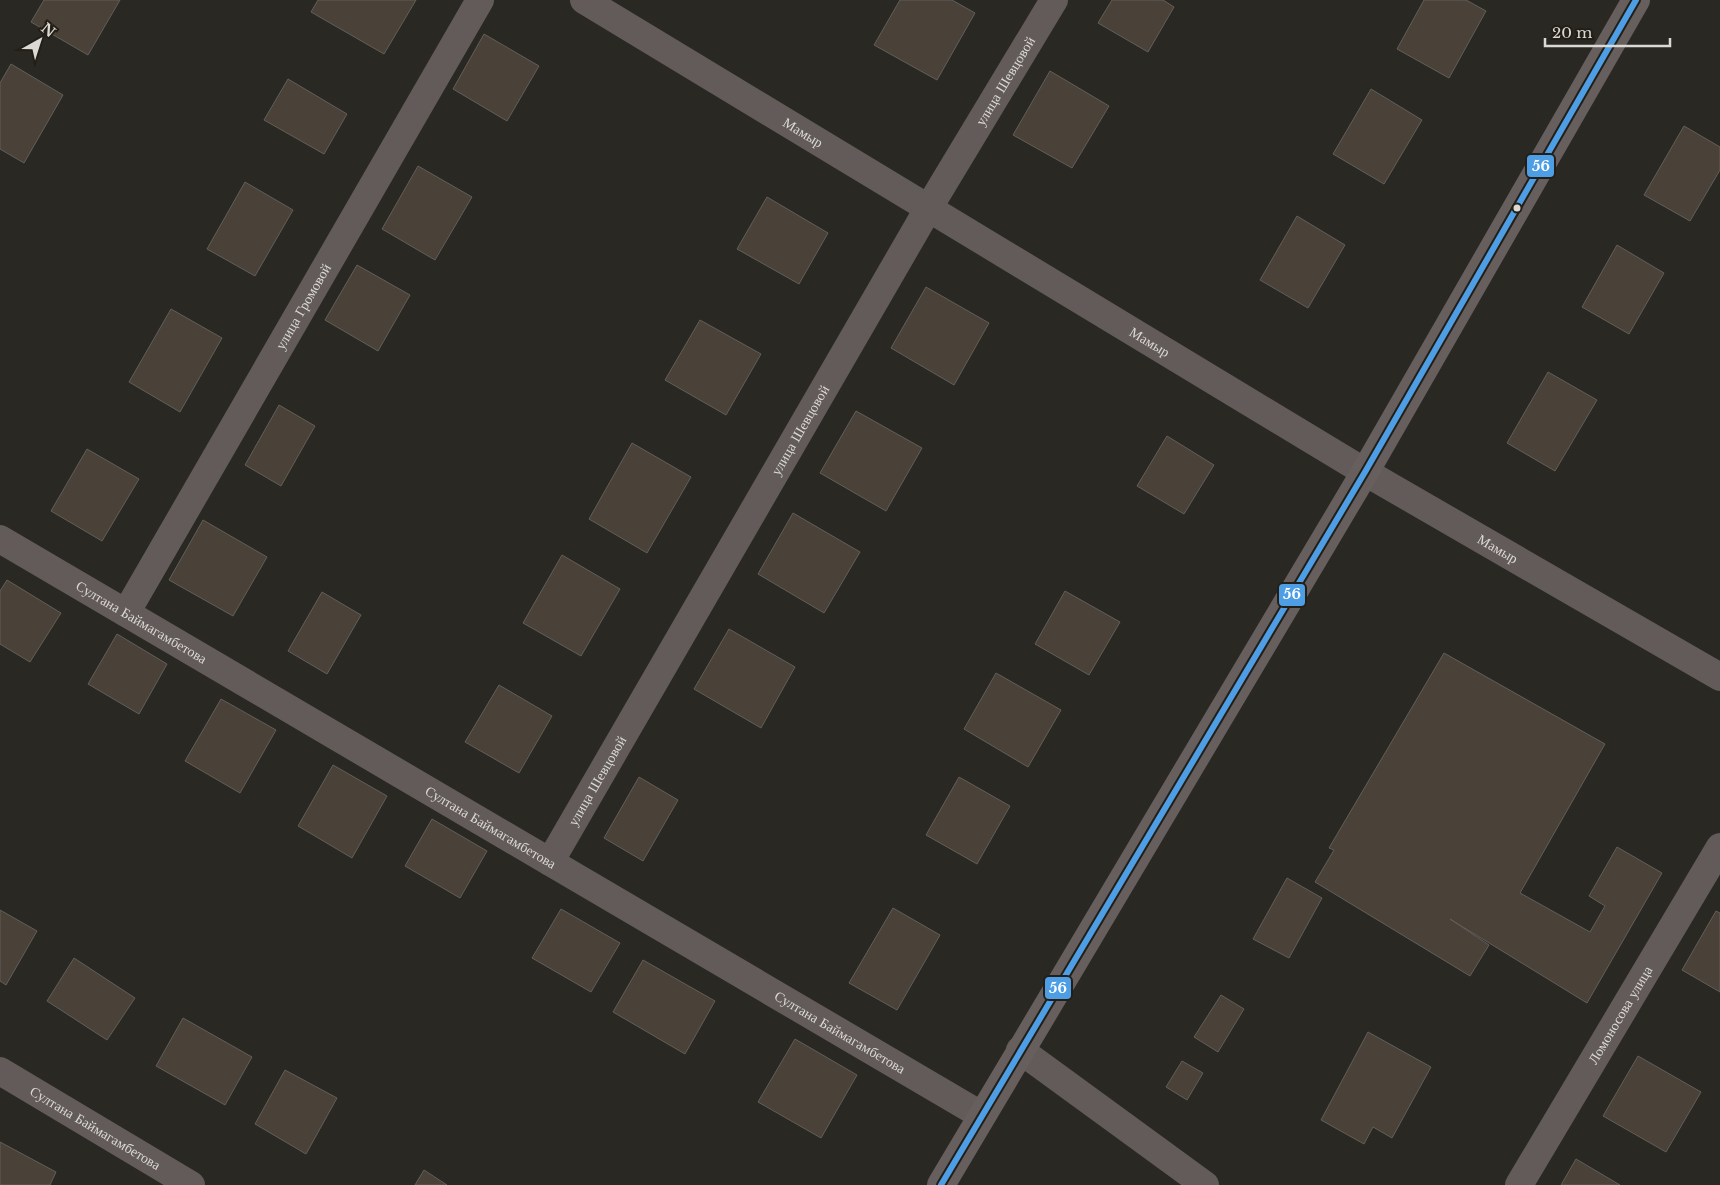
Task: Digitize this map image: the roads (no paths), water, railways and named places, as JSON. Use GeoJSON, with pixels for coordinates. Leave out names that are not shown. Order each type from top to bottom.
{"type":"FeatureCollection","features":[{"type":"Feature","properties":{"kind":"main road"},"geometry":{"type":"LineString","coordinates":[[941,1185],[1365,472],[1636,0]]}},
{"type":"Feature","properties":{"kind":"street","name":"улица Громовой"},"geometry":{"type":"LineString","coordinates":[[126,613],[480,0]]}},
{"type":"Feature","properties":{"kind":"street","name":"Мамыр"},"geometry":{"type":"LineString","coordinates":[[584,0],[1365,472],[1720,677]]}},
{"type":"Feature","properties":{"kind":"street","name":"улица Шевцовой"},"geometry":{"type":"LineString","coordinates":[[550,862],[928,209],[1054,0]]}},
{"type":"Feature","properties":{"kind":"street","name":"Султана Баймагамбетова"},"geometry":{"type":"LineString","coordinates":[[0,539],[981,1115]]}},
{"type":"Feature","properties":{"kind":"street","name":"Ломоносова улица"},"geometry":{"type":"LineString","coordinates":[[1520,1185],[1720,846]]}},
{"type":"Feature","properties":{"kind":"street"},"geometry":{"type":"LineString","coordinates":[[1020,1050],[1205,1185]]}},
{"type":"Feature","properties":{"kind":"street","name":"Султана Баймагамбетова"},"geometry":{"type":"LineString","coordinates":[[0,1071],[192,1185]]}}]}
